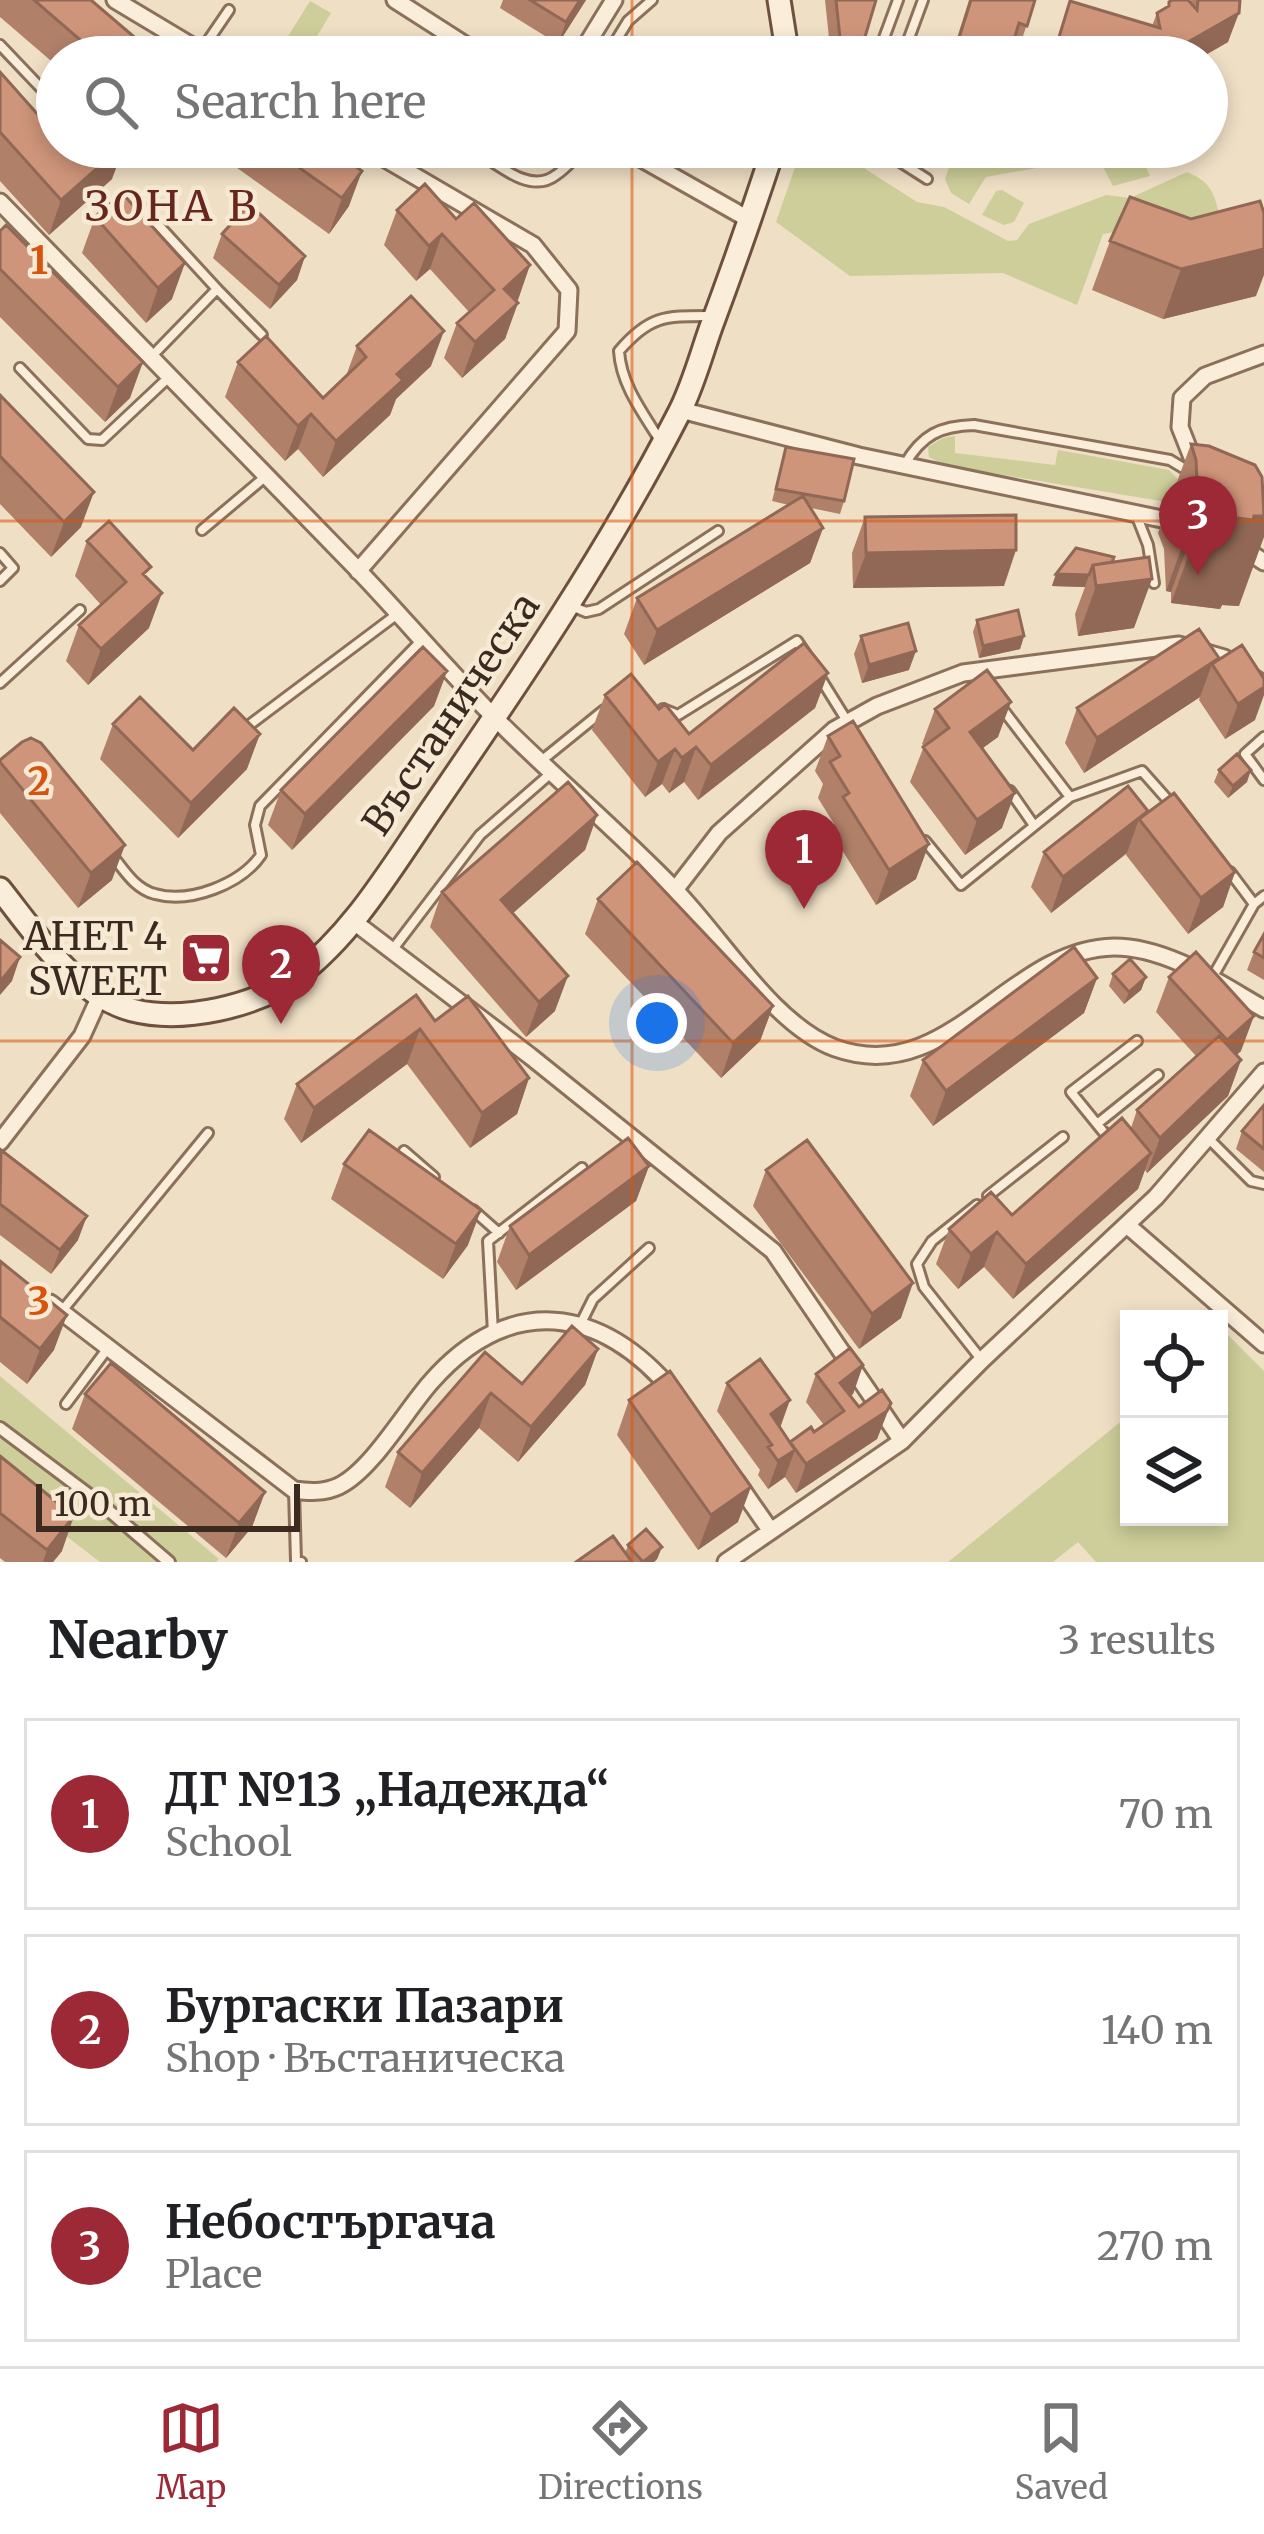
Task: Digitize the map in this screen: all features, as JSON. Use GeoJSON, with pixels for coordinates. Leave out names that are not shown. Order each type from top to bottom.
{"type":"FeatureCollection","features":[{"type":"Feature","properties":{"kind":"main road"},"geometry":{"type":"LineString","coordinates":[[779,0],[785,36]]}},
{"type":"Feature","properties":{"kind":"main road","name":"Въстаническа"},"geometry":{"type":"LineString","coordinates":[[0,889],[62,965],[100,996],[133,1010],[177,1015],[241,1003],[294,979],[353,921],[495,718],[662,443],[681,410],[767,168]]}},
{"type":"Feature","properties":{"kind":"street"},"geometry":{"type":"LineString","coordinates":[[115,0],[173,36]]}},
{"type":"Feature","properties":{"kind":"street"},"geometry":{"type":"LineString","coordinates":[[395,0],[450,35]]}},
{"type":"Feature","properties":{"kind":"street"},"geometry":{"type":"LineString","coordinates":[[593,36],[614,0]]}},
{"type":"Feature","properties":{"kind":"street"},"geometry":{"type":"LineString","coordinates":[[358,571],[567,331],[569,290],[533,245],[400,168]]}},
{"type":"Feature","properties":{"kind":"street"},"geometry":{"type":"LineString","coordinates":[[658,168],[750,220]]}},
{"type":"Feature","properties":{"kind":"street"},"geometry":{"type":"LineString","coordinates":[[0,202],[8,222],[151,357],[495,718],[675,890],[776,1005],[815,1040],[848,1052],[893,1056],[933,1044],[1023,980],[1071,956],[1116,947],[1175,961],[1264,1010]]}},
{"type":"Feature","properties":{"kind":"street"},"geometry":{"type":"LineString","coordinates":[[1200,482],[1180,427],[1181,398],[1204,376],[1264,354]]}},
{"type":"Feature","properties":{"kind":"street"},"geometry":{"type":"LineString","coordinates":[[681,410],[904,466],[1191,524]]}},
{"type":"Feature","properties":{"kind":"street"},"geometry":{"type":"LineString","coordinates":[[1227,539],[1264,562]]}},
{"type":"Feature","properties":{"kind":"street"},"geometry":{"type":"LineString","coordinates":[[675,890],[719,833],[841,725],[877,706],[974,672],[1179,645],[1224,658],[1264,685]]}},
{"type":"Feature","properties":{"kind":"street"},"geometry":{"type":"LineString","coordinates":[[353,921],[773,1251],[902,1441]]}},
{"type":"Feature","properties":{"kind":"street"},"geometry":{"type":"LineString","coordinates":[[0,1142],[82,1036],[100,996]]}},
{"type":"Feature","properties":{"kind":"street"},"geometry":{"type":"LineString","coordinates":[[726,1562],[902,1441],[1156,1198],[1264,1072]]}},
{"type":"Feature","properties":{"kind":"street"},"geometry":{"type":"LineString","coordinates":[[1127,1225],[1264,1344]]}},
{"type":"Feature","properties":{"kind":"street"},"geometry":{"type":"LineString","coordinates":[[31,1288],[294,1490],[329,1489],[359,1471],[434,1378],[494,1333],[526,1321],[580,1323],[613,1339],[655,1370],[682,1403]]}},
{"type":"Feature","properties":{"kind":"street"},"geometry":{"type":"LineString","coordinates":[[0,1428],[170,1562]]}},
{"type":"Feature","properties":{"kind":"street"},"geometry":{"type":"LineString","coordinates":[[720,1457],[770,1530]]}},
{"type":"Feature","properties":{"kind":"lane"},"geometry":{"type":"LineString","coordinates":[[618,36],[652,0]]}},
{"type":"Feature","properties":{"kind":"lane"},"geometry":{"type":"LineString","coordinates":[[885,36],[898,0]]}},
{"type":"Feature","properties":{"kind":"lane"},"geometry":{"type":"LineString","coordinates":[[910,36],[923,0]]}},
{"type":"Feature","properties":{"kind":"lane"},"geometry":{"type":"LineString","coordinates":[[214,36],[229,10]]}},
{"type":"Feature","properties":{"kind":"lane"},"geometry":{"type":"LineString","coordinates":[[0,45],[36,83]]}},
{"type":"Feature","properties":{"kind":"lane"},"geometry":{"type":"LineString","coordinates":[[505,168],[529,182],[543,182],[564,168]]}},
{"type":"Feature","properties":{"kind":"lane"},"geometry":{"type":"LineString","coordinates":[[910,168],[927,179]]}},
{"type":"Feature","properties":{"kind":"lane"},"geometry":{"type":"LineString","coordinates":[[139,204],[262,335]]}},
{"type":"Feature","properties":{"kind":"lane"},"geometry":{"type":"LineString","coordinates":[[151,357],[217,289]]}},
{"type":"Feature","properties":{"kind":"lane"},"geometry":{"type":"LineString","coordinates":[[662,443],[631,394],[620,368],[619,351],[638,328],[664,316],[715,316]]}},
{"type":"Feature","properties":{"kind":"lane"},"geometry":{"type":"LineString","coordinates":[[20,368],[88,439],[102,440],[169,377]]}},
{"type":"Feature","properties":{"kind":"lane"},"geometry":{"type":"LineString","coordinates":[[904,466],[932,432],[952,425],[974,425],[1171,460],[1200,482]]}},
{"type":"Feature","properties":{"kind":"lane"},"geometry":{"type":"LineString","coordinates":[[202,530],[266,476]]}},
{"type":"Feature","properties":{"kind":"lane"},"geometry":{"type":"LineString","coordinates":[[1137,516],[1154,583]]}},
{"type":"Feature","properties":{"kind":"lane"},"geometry":{"type":"LineString","coordinates":[[567,605],[586,612],[599,610],[718,531]]}},
{"type":"Feature","properties":{"kind":"lane"},"geometry":{"type":"LineString","coordinates":[[0,553],[14,568],[0,581]]}},
{"type":"Feature","properties":{"kind":"lane"},"geometry":{"type":"LineString","coordinates":[[0,683],[80,610]]}},
{"type":"Feature","properties":{"kind":"lane"},"geometry":{"type":"LineString","coordinates":[[248,726],[398,614]]}},
{"type":"Feature","properties":{"kind":"lane"},"geometry":{"type":"LineString","coordinates":[[108,850],[134,883],[156,895],[205,894],[254,865],[260,855],[255,825],[260,806],[422,640]]}},
{"type":"Feature","properties":{"kind":"lane"},"geometry":{"type":"LineString","coordinates":[[660,708],[678,716],[797,641],[848,747]]}},
{"type":"Feature","properties":{"kind":"lane"},"geometry":{"type":"LineString","coordinates":[[974,672],[1070,797]]}},
{"type":"Feature","properties":{"kind":"lane"},"geometry":{"type":"LineString","coordinates":[[392,950],[480,835],[608,707]]}},
{"type":"Feature","properties":{"kind":"lane"},"geometry":{"type":"LineString","coordinates":[[1264,737],[1244,754],[1264,780]]}},
{"type":"Feature","properties":{"kind":"lane"},"geometry":{"type":"LineString","coordinates":[[919,833],[961,885],[1070,797],[1142,771],[1185,820]]}},
{"type":"Feature","properties":{"kind":"lane"},"geometry":{"type":"LineString","coordinates":[[1000,778],[1033,824]]}},
{"type":"Feature","properties":{"kind":"lane"},"geometry":{"type":"LineString","coordinates":[[1229,870],[1254,904]]}},
{"type":"Feature","properties":{"kind":"lane"},"geometry":{"type":"LineString","coordinates":[[1211,979],[1254,904],[1264,896]]}},
{"type":"Feature","properties":{"kind":"lane"},"geometry":{"type":"LineString","coordinates":[[1112,1143],[1071,1092],[1137,1041]]}},
{"type":"Feature","properties":{"kind":"lane"},"geometry":{"type":"LineString","coordinates":[[1097,1124],[1158,1075]]}},
{"type":"Feature","properties":{"kind":"lane"},"geometry":{"type":"LineString","coordinates":[[62,1312],[208,1132]]}},
{"type":"Feature","properties":{"kind":"lane"},"geometry":{"type":"LineString","coordinates":[[982,1360],[924,1287],[917,1264],[932,1240],[1063,1137]]}},
{"type":"Feature","properties":{"kind":"lane"},"geometry":{"type":"LineString","coordinates":[[1209,1139],[1251,1180],[1264,1184]]}},
{"type":"Feature","properties":{"kind":"lane"},"geometry":{"type":"LineString","coordinates":[[404,1151],[436,1179]]}},
{"type":"Feature","properties":{"kind":"lane"},"geometry":{"type":"LineString","coordinates":[[494,1333],[488,1241],[582,1168]]}},
{"type":"Feature","properties":{"kind":"lane"},"geometry":{"type":"LineString","coordinates":[[1142,1179],[1156,1198]]}},
{"type":"Feature","properties":{"kind":"lane"},"geometry":{"type":"LineString","coordinates":[[469,1207],[499,1233]]}},
{"type":"Feature","properties":{"kind":"lane"},"geometry":{"type":"LineString","coordinates":[[580,1323],[593,1299],[649,1248]]}},
{"type":"Feature","properties":{"kind":"lane"},"geometry":{"type":"LineString","coordinates":[[66,1404],[109,1347]]}},
{"type":"Feature","properties":{"kind":"lane"},"geometry":{"type":"LineString","coordinates":[[294,1490],[296,1561],[302,1562]]}},
{"type":"Feature","properties":{"kind":"green space"},"geometry":{"type":"Polygon","coordinates":[[[310,1],[331,13],[317,36],[288,36],[310,1]]]}},
{"type":"Feature","properties":{"kind":"green space"},"geometry":{"type":"Polygon","coordinates":[[[795,168],[864,168],[917,202],[944,207],[1008,241],[1017,240],[1029,224],[1106,195],[1130,198],[1187,172],[1209,188],[1219,214],[1103,234],[1077,305],[1003,273],[850,276],[776,222],[795,168]]]}},
{"type":"Feature","properties":{"kind":"green space"},"geometry":{"type":"Polygon","coordinates":[[[949,168],[1037,168],[986,177],[969,204],[951,193],[945,179],[949,168]]]}},
{"type":"Feature","properties":{"kind":"green space"},"geometry":{"type":"Polygon","coordinates":[[[1104,168],[1146,168],[1150,176],[1113,186],[1104,168]]]}},
{"type":"Feature","properties":{"kind":"green space"},"geometry":{"type":"Polygon","coordinates":[[[996,191],[1024,203],[1014,222],[1004,225],[982,215],[996,191]]]}},
{"type":"Feature","properties":{"kind":"green space"},"geometry":{"type":"Polygon","coordinates":[[[955,436],[955,453],[1055,465],[1058,450],[1169,470],[1187,489],[1185,505],[944,465],[929,457],[928,447],[955,436]]]}},
{"type":"Feature","properties":{"kind":"green space"},"geometry":{"type":"Polygon","coordinates":[[[1228,1335],[1264,1371],[1264,1562],[1096,1562],[1078,1542],[1053,1562],[948,1562],[1120,1422],[1120,1526],[1228,1526],[1228,1335]]]}},
{"type":"Feature","properties":{"kind":"green space"},"geometry":{"type":"Polygon","coordinates":[[[0,1376],[219,1559],[100,1562],[0,1485],[0,1376]]]}},
{"type":"Feature","properties":{"kind":"building"},"geometry":{"type":"Polygon","coordinates":[[[34,0],[91,0],[133,36],[76,36],[34,0]]]}},
{"type":"Feature","properties":{"kind":"building"},"geometry":{"type":"Polygon","coordinates":[[[530,0],[580,0],[566,22],[530,0]]]}},
{"type":"Feature","properties":{"kind":"building"},"geometry":{"type":"Polygon","coordinates":[[[836,0],[876,0],[865,36],[840,36],[836,0]]]}},
{"type":"Feature","properties":{"kind":"building"},"geometry":{"type":"Polygon","coordinates":[[[971,0],[1035,0],[1027,26],[1019,23],[1015,36],[960,36],[971,0]]]}},
{"type":"Feature","properties":{"kind":"building"},"geometry":{"type":"Polygon","coordinates":[[[1188,0],[1197,10],[1198,0],[1240,0],[1239,13],[1199,36],[1059,36],[1070,1],[1160,28],[1157,13],[1169,2],[1188,0]]]}},
{"type":"Feature","properties":{"kind":"building"},"geometry":{"type":"Polygon","coordinates":[[[0,72],[36,112],[36,168],[97,168],[61,200],[0,132],[0,72]]]}},
{"type":"Feature","properties":{"kind":"building"},"geometry":{"type":"Polygon","coordinates":[[[300,168],[358,168],[362,171],[342,198],[300,168]]]}},
{"type":"Feature","properties":{"kind":"building"},"geometry":{"type":"Polygon","coordinates":[[[425,184],[456,219],[474,203],[530,265],[504,289],[518,303],[475,342],[457,323],[494,290],[442,234],[429,246],[397,210],[425,184]]]}},
{"type":"Feature","properties":{"kind":"building"},"geometry":{"type":"Polygon","coordinates":[[[122,193],[185,263],[158,288],[95,217],[122,193]]]}},
{"type":"Feature","properties":{"kind":"building"},"geometry":{"type":"Polygon","coordinates":[[[1130,197],[1191,219],[1260,201],[1264,249],[1181,269],[1110,241],[1130,197]]]}},
{"type":"Feature","properties":{"kind":"building"},"geometry":{"type":"Polygon","coordinates":[[[249,204],[305,256],[279,285],[222,234],[249,204]]]}},
{"type":"Feature","properties":{"kind":"building"},"geometry":{"type":"Polygon","coordinates":[[[6,225],[143,362],[118,387],[0,269],[0,231],[6,225]]]}},
{"type":"Feature","properties":{"kind":"building"},"geometry":{"type":"Polygon","coordinates":[[[411,296],[444,331],[397,374],[403,380],[336,441],[311,414],[298,426],[238,362],[266,336],[323,398],[366,357],[357,346],[411,296]]]}},
{"type":"Feature","properties":{"kind":"building"},"geometry":{"type":"Polygon","coordinates":[[[0,395],[94,492],[64,522],[0,456],[0,395]]]}},
{"type":"Feature","properties":{"kind":"building"},"geometry":{"type":"Polygon","coordinates":[[[1191,444],[1209,446],[1255,465],[1262,477],[1264,516],[1253,520],[1204,514],[1203,503],[1198,502],[1191,444]]]}},
{"type":"Feature","properties":{"kind":"building"},"geometry":{"type":"Polygon","coordinates":[[[786,447],[854,459],[844,501],[776,489],[786,447]]]}},
{"type":"Feature","properties":{"kind":"building"},"geometry":{"type":"Polygon","coordinates":[[[803,496],[823,528],[657,630],[637,598],[803,496]]]}},
{"type":"Feature","properties":{"kind":"building"},"geometry":{"type":"Polygon","coordinates":[[[1016,515],[1016,550],[866,553],[865,517],[1016,515]]]}},
{"type":"Feature","properties":{"kind":"building"},"geometry":{"type":"Polygon","coordinates":[[[109,521],[151,567],[143,574],[162,593],[101,649],[79,625],[126,582],[87,541],[109,521]]]}},
{"type":"Feature","properties":{"kind":"building"},"geometry":{"type":"Polygon","coordinates":[[[1076,548],[1114,557],[1112,562],[1093,565],[1089,575],[1056,574],[1076,548]]]}},
{"type":"Feature","properties":{"kind":"building"},"geometry":{"type":"Polygon","coordinates":[[[1149,557],[1152,579],[1096,586],[1093,565],[1149,557]]]}},
{"type":"Feature","properties":{"kind":"building"},"geometry":{"type":"Polygon","coordinates":[[[1018,610],[1024,636],[983,646],[977,620],[1018,610]]]}},
{"type":"Feature","properties":{"kind":"building"},"geometry":{"type":"Polygon","coordinates":[[[908,623],[916,651],[869,665],[861,636],[908,623]]]}},
{"type":"Feature","properties":{"kind":"building"},"geometry":{"type":"Polygon","coordinates":[[[1199,629],[1219,658],[1097,738],[1077,708],[1199,629]]]}},
{"type":"Feature","properties":{"kind":"building"},"geometry":{"type":"Polygon","coordinates":[[[804,643],[828,673],[711,765],[696,747],[682,758],[675,749],[658,762],[605,695],[631,674],[659,709],[665,704],[689,734],[804,643]]]}},
{"type":"Feature","properties":{"kind":"building"},"geometry":{"type":"Polygon","coordinates":[[[1242,645],[1264,679],[1264,687],[1238,704],[1212,664],[1242,645]]]}},
{"type":"Feature","properties":{"kind":"building"},"geometry":{"type":"Polygon","coordinates":[[[423,647],[447,671],[305,814],[281,790],[423,647]]]}},
{"type":"Feature","properties":{"kind":"building"},"geometry":{"type":"Polygon","coordinates":[[[987,670],[1011,702],[970,732],[1015,793],[977,820],[923,747],[949,728],[935,709],[987,670]]]}},
{"type":"Feature","properties":{"kind":"building"},"geometry":{"type":"Polygon","coordinates":[[[140,697],[193,750],[234,708],[260,734],[191,803],[113,724],[140,697]]]}},
{"type":"Feature","properties":{"kind":"building"},"geometry":{"type":"Polygon","coordinates":[[[853,721],[929,844],[889,870],[843,797],[849,793],[830,762],[840,756],[828,736],[853,721]]]}},
{"type":"Feature","properties":{"kind":"building"},"geometry":{"type":"Polygon","coordinates":[[[31,738],[41,743],[125,845],[91,873],[0,762],[31,738]]]}},
{"type":"Feature","properties":{"kind":"building"},"geometry":{"type":"Polygon","coordinates":[[[1237,754],[1251,770],[1233,786],[1219,770],[1237,754]]]}},
{"type":"Feature","properties":{"kind":"building"},"geometry":{"type":"Polygon","coordinates":[[[568,782],[597,815],[501,900],[568,976],[539,1002],[442,892],[568,782]]]}},
{"type":"Feature","properties":{"kind":"building"},"geometry":{"type":"Polygon","coordinates":[[[1128,786],[1148,811],[1063,877],[1044,852],[1128,786]]]}},
{"type":"Feature","properties":{"kind":"building"},"geometry":{"type":"Polygon","coordinates":[[[1174,793],[1235,872],[1201,898],[1139,819],[1174,793]]]}},
{"type":"Feature","properties":{"kind":"building"},"geometry":{"type":"Polygon","coordinates":[[[637,862],[773,1006],[733,1043],[598,899],[637,862]]]}},
{"type":"Feature","properties":{"kind":"building"},"geometry":{"type":"Polygon","coordinates":[[[1264,934],[1264,958],[1254,952],[1264,934]]]}},
{"type":"Feature","properties":{"kind":"building"},"geometry":{"type":"Polygon","coordinates":[[[0,940],[20,957],[0,982],[0,940]]]}},
{"type":"Feature","properties":{"kind":"building"},"geometry":{"type":"Polygon","coordinates":[[[1074,947],[1097,978],[946,1091],[923,1060],[1074,947]]]}},
{"type":"Feature","properties":{"kind":"building"},"geometry":{"type":"Polygon","coordinates":[[[1196,952],[1254,1016],[1227,1040],[1169,977],[1196,952]]]}},
{"type":"Feature","properties":{"kind":"building"},"geometry":{"type":"Polygon","coordinates":[[[1130,959],[1146,977],[1129,992],[1113,974],[1130,959]]]}},
{"type":"Feature","properties":{"kind":"building"},"geometry":{"type":"Polygon","coordinates":[[[416,995],[435,1021],[468,996],[529,1078],[482,1113],[420,1029],[314,1108],[297,1084],[416,995]]]}},
{"type":"Feature","properties":{"kind":"building"},"geometry":{"type":"Polygon","coordinates":[[[1219,1036],[1241,1060],[1160,1138],[1137,1110],[1219,1036]]]}},
{"type":"Feature","properties":{"kind":"building"},"geometry":{"type":"Polygon","coordinates":[[[1264,1105],[1264,1149],[1242,1131],[1264,1105]]]}},
{"type":"Feature","properties":{"kind":"building"},"geometry":{"type":"Polygon","coordinates":[[[1122,1118],[1151,1153],[1026,1264],[997,1232],[971,1254],[949,1229],[991,1192],[1012,1215],[1122,1118]]]}},
{"type":"Feature","properties":{"kind":"building"},"geometry":{"type":"Polygon","coordinates":[[[369,1130],[481,1210],[456,1244],[344,1164],[369,1130]]]}},
{"type":"Feature","properties":{"kind":"building"},"geometry":{"type":"Polygon","coordinates":[[[628,1138],[649,1166],[529,1255],[510,1226],[628,1138]]]}},
{"type":"Feature","properties":{"kind":"building"},"geometry":{"type":"Polygon","coordinates":[[[807,1140],[913,1283],[872,1314],[766,1170],[807,1140]]]}},
{"type":"Feature","properties":{"kind":"building"},"geometry":{"type":"Polygon","coordinates":[[[1,1150],[87,1216],[60,1250],[0,1204],[1,1150]]]}},
{"type":"Feature","properties":{"kind":"building"},"geometry":{"type":"Polygon","coordinates":[[[0,1261],[67,1315],[40,1349],[0,1317],[0,1261]]]}},
{"type":"Feature","properties":{"kind":"building"},"geometry":{"type":"Polygon","coordinates":[[[572,1326],[598,1349],[531,1427],[491,1393],[422,1473],[398,1452],[485,1352],[522,1384],[572,1326]]]}},
{"type":"Feature","properties":{"kind":"building"},"geometry":{"type":"Polygon","coordinates":[[[850,1348],[863,1365],[840,1383],[859,1407],[882,1390],[891,1403],[887,1411],[806,1464],[790,1442],[844,1411],[816,1374],[850,1348]]]}},
{"type":"Feature","properties":{"kind":"building"},"geometry":{"type":"Polygon","coordinates":[[[760,1359],[790,1400],[771,1414],[795,1450],[778,1461],[768,1447],[772,1445],[727,1383],[760,1359]]]}},
{"type":"Feature","properties":{"kind":"building"},"geometry":{"type":"Polygon","coordinates":[[[111,1363],[265,1492],[239,1523],[85,1394],[111,1363]]]}},
{"type":"Feature","properties":{"kind":"building"},"geometry":{"type":"Polygon","coordinates":[[[670,1371],[751,1487],[711,1515],[629,1400],[670,1371]]]}},
{"type":"Feature","properties":{"kind":"building"},"geometry":{"type":"Polygon","coordinates":[[[0,1456],[74,1516],[47,1550],[0,1513],[0,1456]]]}},
{"type":"Feature","properties":{"kind":"building"},"geometry":{"type":"Polygon","coordinates":[[[646,1529],[662,1547],[643,1562],[628,1545],[646,1529]]]}},
{"type":"Feature","properties":{"kind":"building"},"geometry":{"type":"Polygon","coordinates":[[[613,1536],[632,1562],[576,1562],[613,1536]]]}},
{"type":"Feature","properties":{"kind":"place","name":"Небостъргача"},"geometry":{"type":"Point","coordinates":[1198,575]}},
{"type":"Feature","properties":{"kind":"place","name":"ДГ №13 „Надежда“"},"geometry":{"type":"Point","coordinates":[804,909]}},
{"type":"Feature","properties":{"kind":"place","name":"АНЕТ 4 SWEET"},"geometry":{"type":"Point","coordinates":[206,958]}},
{"type":"Feature","properties":{"kind":"place","name":"Бургаски Пазари"},"geometry":{"type":"Point","coordinates":[281,1024]}},
{"type":"Feature","properties":{"kind":"district","name":"ЗОНА В"},"geometry":{"type":"Point","coordinates":[172,206]}}]}
